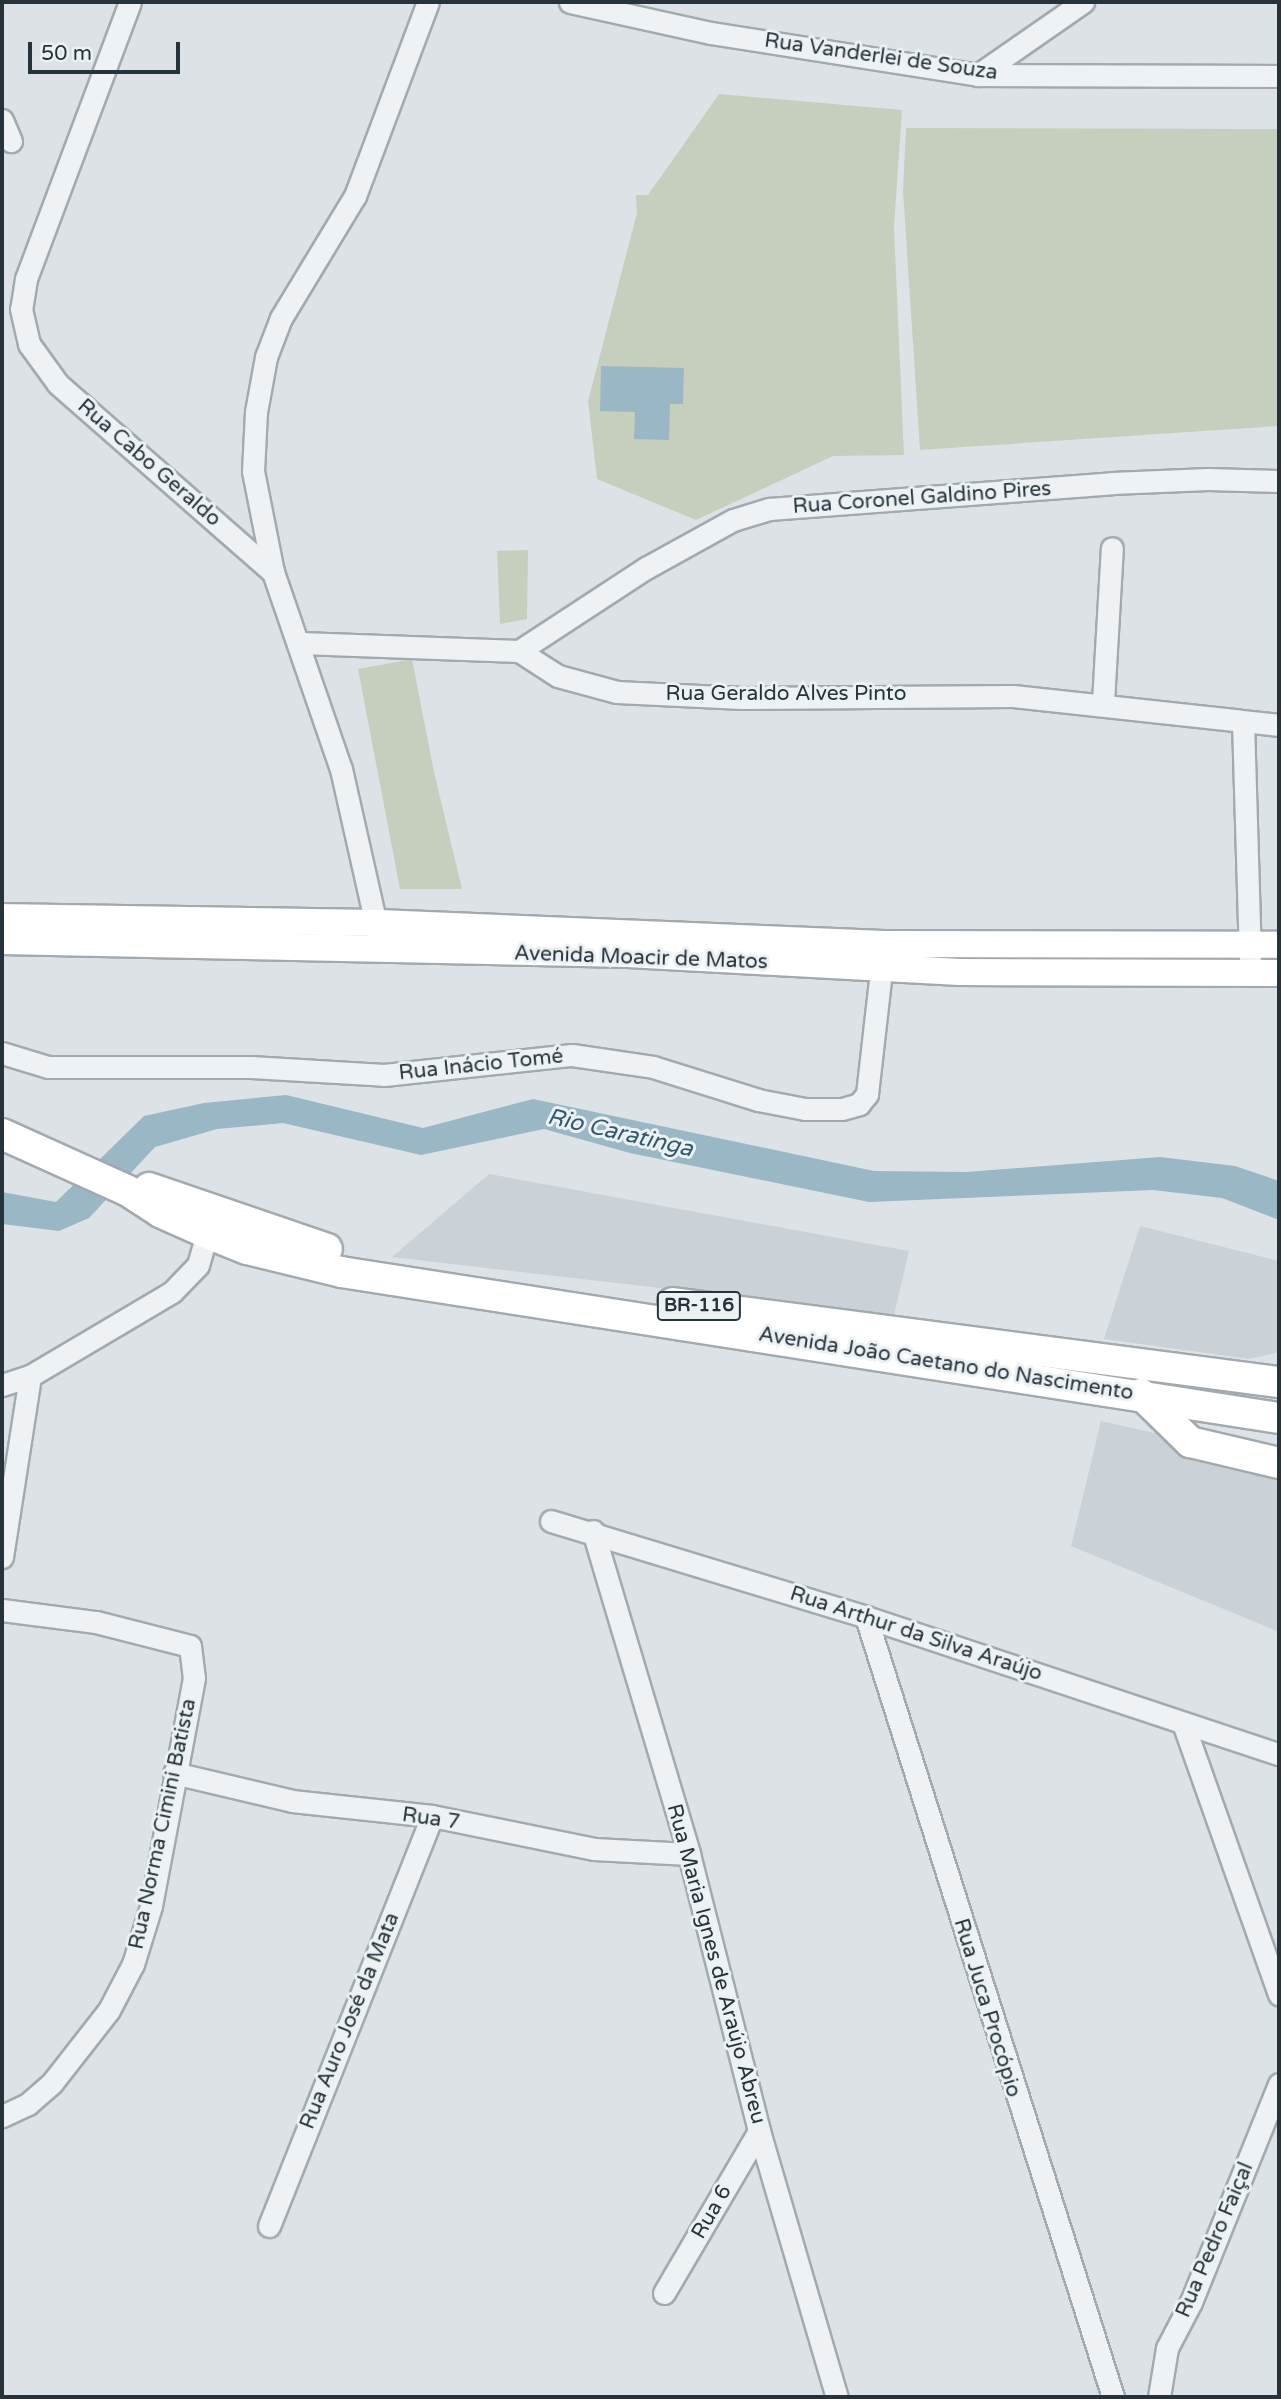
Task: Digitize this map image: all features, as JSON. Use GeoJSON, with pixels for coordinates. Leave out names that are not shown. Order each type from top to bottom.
{"type":"FeatureCollection","features":[{"type":"Feature","properties":{"kind":"highway","name":"Avenida João Caetano do Nascimento"},"geometry":{"type":"LineString","coordinates":[[2,1134],[128,1191],[153,1188],[164,1203],[207,1233],[247,1249],[433,1288],[1141,1394],[1279,1418]]}},
{"type":"Feature","properties":{"kind":"highway","name":"Avenida João Caetano do Nascimento"},"geometry":{"type":"LineString","coordinates":[[164,1203],[393,1266],[1279,1382]]}},
{"type":"Feature","properties":{"kind":"highway"},"geometry":{"type":"LineString","coordinates":[[1141,1394],[1191,1442],[1279,1463]]}},
{"type":"Feature","properties":{"kind":"main road","name":"Avenida Moacir de Matos"},"geometry":{"type":"LineString","coordinates":[[2,917],[379,923],[883,956],[1279,973]]}},
{"type":"Feature","properties":{"kind":"main road","name":"Avenida Moacir de Matos"},"geometry":{"type":"LineString","coordinates":[[2,942],[883,956],[1249,943],[1279,945]]}},
{"type":"Feature","properties":{"kind":"main road","name":"Avenida João Caetano do Nascimento"},"geometry":{"type":"LineString","coordinates":[[1241,1376],[1279,1366]]}},
{"type":"Feature","properties":{"kind":"street","name":"Rua Cabo Geraldo"},"geometry":{"type":"LineString","coordinates":[[130,2],[26,279],[21,309],[29,344],[58,384],[273,572],[300,643],[341,769],[379,923],[380,950]]}},
{"type":"Feature","properties":{"kind":"street"},"geometry":{"type":"LineString","coordinates":[[273,572],[253,471],[256,412],[266,356],[281,318],[355,196],[428,2]]}},
{"type":"Feature","properties":{"kind":"street","name":"Rua Vanderlei de Souza"},"geometry":{"type":"LineString","coordinates":[[570,2],[711,33],[978,75],[1279,76]]}},
{"type":"Feature","properties":{"kind":"street"},"geometry":{"type":"LineString","coordinates":[[978,75],[1083,2]]}},
{"type":"Feature","properties":{"kind":"street"},"geometry":{"type":"LineString","coordinates":[[2,120],[11,141]]}},
{"type":"Feature","properties":{"kind":"street","name":"Rua Coronel Galdino Pires"},"geometry":{"type":"LineString","coordinates":[[519,651],[646,568],[733,520],[769,509],[1112,483],[1208,479],[1279,481]]}},
{"type":"Feature","properties":{"kind":"street"},"geometry":{"type":"LineString","coordinates":[[1103,702],[1112,548]]}},
{"type":"Feature","properties":{"kind":"street"},"geometry":{"type":"LineString","coordinates":[[300,643],[519,651]]}},
{"type":"Feature","properties":{"kind":"street","name":"Rua Geraldo Alves Pinto"},"geometry":{"type":"LineString","coordinates":[[519,651],[558,676],[617,692],[742,698],[1013,696],[1103,702],[1279,725]]}},
{"type":"Feature","properties":{"kind":"street"},"geometry":{"type":"LineString","coordinates":[[1243,722],[1251,973]]}},
{"type":"Feature","properties":{"kind":"street","name":"Rua Inácio Tomé"},"geometry":{"type":"LineString","coordinates":[[2,1054],[48,1067],[251,1067],[384,1076],[572,1055],[653,1066],[758,1100],[804,1109],[842,1109],[859,1104],[867,1094],[883,956]]}},
{"type":"Feature","properties":{"kind":"street"},"geometry":{"type":"LineString","coordinates":[[2,1385],[30,1376],[172,1293],[198,1265],[207,1233]]}},
{"type":"Feature","properties":{"kind":"street"},"geometry":{"type":"LineString","coordinates":[[2,1557],[30,1376]]}},
{"type":"Feature","properties":{"kind":"street","name":"Rua Arthur da Silva Araújo"},"geometry":{"type":"LineString","coordinates":[[551,1521],[593,1531],[866,1616],[1279,1754]]}},
{"type":"Feature","properties":{"kind":"street","name":"Rua Maria Ignes de Araújo Abreu"},"geometry":{"type":"LineString","coordinates":[[593,1531],[689,1854],[759,2131],[837,2397]]}},
{"type":"Feature","properties":{"kind":"street","name":"Rua Norma Cimini Batista"},"geometry":{"type":"LineString","coordinates":[[2,1610],[96,1622],[190,1646],[194,1678],[150,1906],[133,1964],[109,2010],[52,2083],[28,2104],[2,2116]]}},
{"type":"Feature","properties":{"kind":"street","name":"Rua Juca Procópio"},"geometry":{"type":"LineString","coordinates":[[866,1616],[1113,2397]]}},
{"type":"Feature","properties":{"kind":"street"},"geometry":{"type":"LineString","coordinates":[[1183,1723],[1279,1994]]}},
{"type":"Feature","properties":{"kind":"street","name":"Rua 7"},"geometry":{"type":"LineString","coordinates":[[174,1773],[292,1801],[432,1816],[594,1849],[689,1854]]}},
{"type":"Feature","properties":{"kind":"street","name":"Rua Auro José da Mata"},"geometry":{"type":"LineString","coordinates":[[269,2226],[432,1816]]}},
{"type":"Feature","properties":{"kind":"street","name":"Rua Pedro Faiçal"},"geometry":{"type":"LineString","coordinates":[[1159,2397],[1167,2348],[1191,2302],[1279,2084]]}},
{"type":"Feature","properties":{"kind":"street","name":"Rua 6"},"geometry":{"type":"LineString","coordinates":[[664,2293],[759,2131]]}},
{"type":"Feature","properties":{"kind":"shaded area"},"geometry":{"type":"Polygon","coordinates":[[[489,1174],[909,1251],[894,1315],[392,1257],[489,1174]]]}},
{"type":"Feature","properties":{"kind":"shaded area"},"geometry":{"type":"Polygon","coordinates":[[[1140,1226],[1279,1261],[1279,1352],[1249,1359],[1104,1339],[1140,1226]]]}},
{"type":"Feature","properties":{"kind":"shaded area"},"geometry":{"type":"Polygon","coordinates":[[[1101,1421],[1279,1461],[1279,1632],[1071,1546],[1101,1421]]]}},
{"type":"Feature","properties":{"kind":"green space"},"geometry":{"type":"Polygon","coordinates":[[[719,94],[902,110],[894,227],[904,455],[833,456],[696,520],[597,479],[588,401],[637,213],[636,195],[648,195],[719,94]]]}},
{"type":"Feature","properties":{"kind":"green space"},"geometry":{"type":"Polygon","coordinates":[[[906,128],[1279,129],[1279,426],[920,450],[903,191],[906,128]]]}},
{"type":"Feature","properties":{"kind":"green space"},"geometry":{"type":"Polygon","coordinates":[[[528,550],[527,619],[500,624],[497,551],[528,550]]]}},
{"type":"Feature","properties":{"kind":"green space"},"geometry":{"type":"Polygon","coordinates":[[[412,659],[434,772],[462,889],[400,889],[358,669],[412,659]]]}},
{"type":"Feature","properties":{"kind":"water"},"geometry":{"type":"Polygon","coordinates":[[[601,366],[684,368],[683,404],[670,404],[669,440],[634,439],[635,412],[600,411],[601,366]]]}},
{"type":"Feature","properties":{"kind":"water","name":"Rio Caratinga"},"geometry":{"type":"Polygon","coordinates":[[[286,1095],[423,1128],[533,1099],[874,1171],[966,1172],[1160,1157],[1235,1166],[1279,1181],[1279,1220],[1222,1198],[1153,1190],[869,1202],[630,1153],[544,1129],[421,1155],[283,1123],[217,1129],[155,1147],[89,1218],[59,1231],[2,1224],[2,1192],[56,1202],[144,1116],[204,1103],[286,1095]]]}}]}
